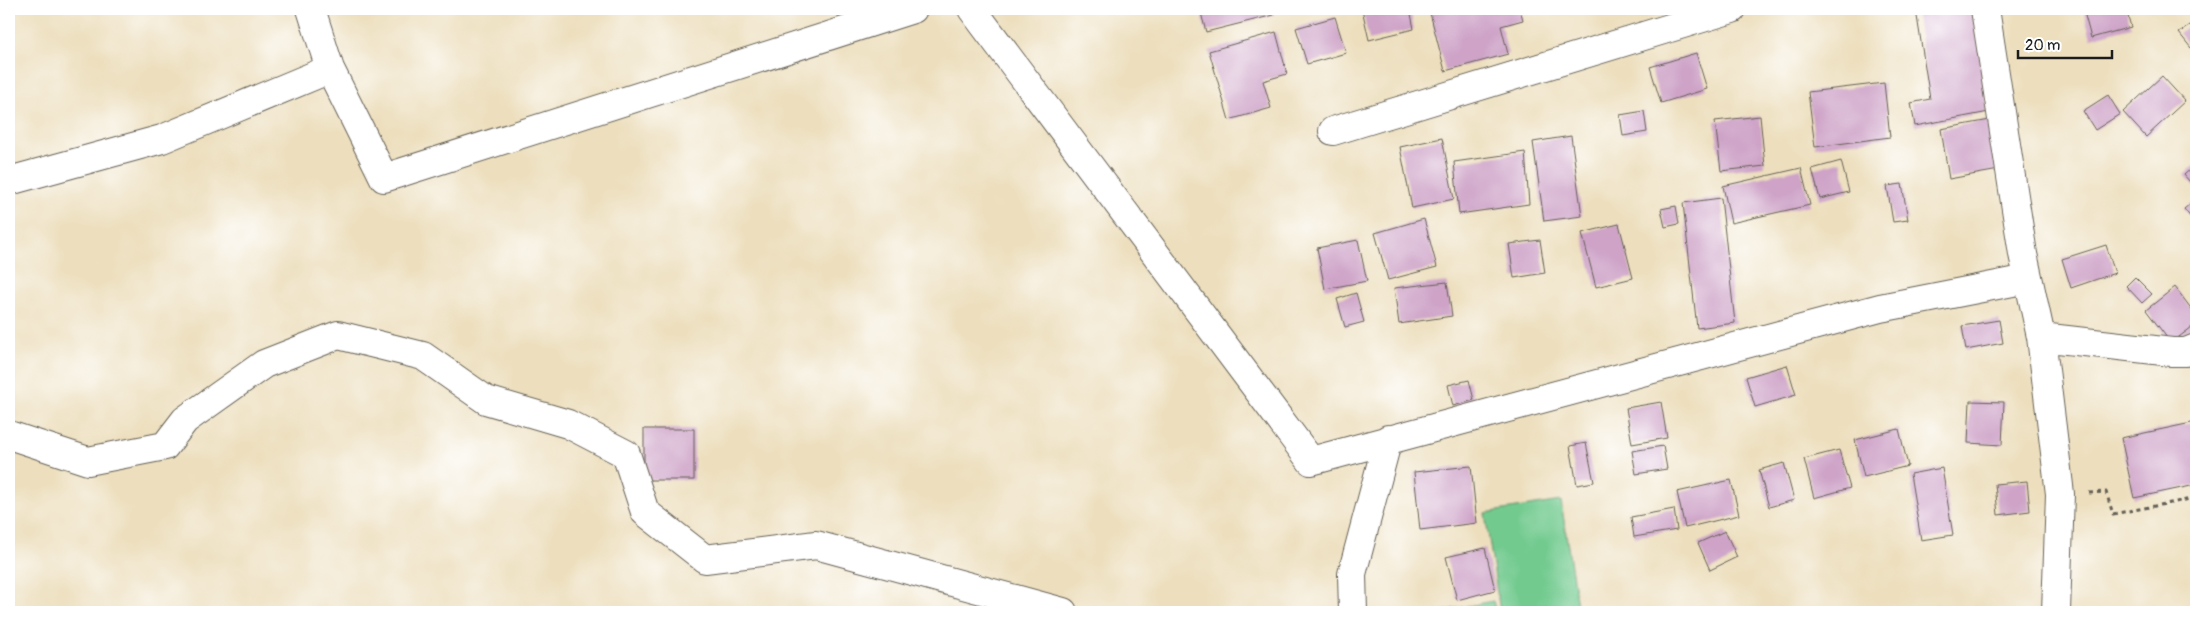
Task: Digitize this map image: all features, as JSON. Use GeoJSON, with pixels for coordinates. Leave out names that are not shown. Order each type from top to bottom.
{"type":"FeatureCollection","features":[{"type":"Feature","properties":{"kind":"street"},"geometry":{"type":"LineString","coordinates":[[311,9],[330,69],[384,178],[913,9]]}},
{"type":"Feature","properties":{"kind":"street"},"geometry":{"type":"LineString","coordinates":[[972,9],[1310,461],[1880,308],[2028,279]]}},
{"type":"Feature","properties":{"kind":"street"},"geometry":{"type":"LineString","coordinates":[[1333,131],[1732,9]]}},
{"type":"Feature","properties":{"kind":"street"},"geometry":{"type":"LineString","coordinates":[[1985,9],[2028,279],[2041,337],[2060,494],[2056,612]]}},
{"type":"Feature","properties":{"kind":"street"},"geometry":{"type":"LineString","coordinates":[[9,182],[162,139],[330,69]]}},
{"type":"Feature","properties":{"kind":"street"},"geometry":{"type":"LineString","coordinates":[[9,435],[88,461],[165,446],[185,420],[264,364],[338,335],[423,356],[486,400],[568,424],[626,454],[645,512],[705,559],[816,546],[1063,612]]}},
{"type":"Feature","properties":{"kind":"street"},"geometry":{"type":"LineString","coordinates":[[2041,337],[2172,352],[2186,352],[2196,348]]}},
{"type":"Feature","properties":{"kind":"street"},"geometry":{"type":"LineString","coordinates":[[1353,612],[1352,574],[1388,439]]}},
{"type":"Feature","properties":{"kind":"path"},"geometry":{"type":"LineString","coordinates":[[2060,494],[2106,492],[2113,514],[2196,498]]}},
{"type":"Feature","properties":{"kind":"green space"},"geometry":{"type":"Polygon","coordinates":[[[1561,501],[1578,612],[1500,612],[1485,513],[1561,501]]]}},
{"type":"Feature","properties":{"kind":"green space"},"geometry":{"type":"Polygon","coordinates":[[[1493,601],[1496,612],[1438,612],[1493,601]]]}},
{"type":"Feature","properties":{"kind":"building"},"geometry":{"type":"Polygon","coordinates":[[[1200,9],[1273,9],[1274,15],[1206,32],[1200,9]]]}},
{"type":"Feature","properties":{"kind":"building"},"geometry":{"type":"Polygon","coordinates":[[[1362,9],[1410,9],[1414,29],[1369,40],[1362,9]]]}},
{"type":"Feature","properties":{"kind":"building"},"geometry":{"type":"Polygon","coordinates":[[[1429,9],[1520,9],[1523,20],[1501,26],[1508,54],[1445,71],[1429,9]]]}},
{"type":"Feature","properties":{"kind":"building"},"geometry":{"type":"Polygon","coordinates":[[[1973,9],[1989,112],[1915,126],[1911,103],[1930,99],[1916,10],[1973,9]]]}},
{"type":"Feature","properties":{"kind":"building"},"geometry":{"type":"Polygon","coordinates":[[[2096,9],[2126,9],[2131,27],[2091,38],[2084,12],[2096,9]]]}},
{"type":"Feature","properties":{"kind":"building"},"geometry":{"type":"Polygon","coordinates":[[[1335,17],[1346,53],[1307,64],[1296,28],[1335,17]]]}},
{"type":"Feature","properties":{"kind":"building"},"geometry":{"type":"Polygon","coordinates":[[[2193,23],[2196,27],[2196,44],[2191,48],[2179,33],[2193,23]]]}},
{"type":"Feature","properties":{"kind":"building"},"geometry":{"type":"Polygon","coordinates":[[[1276,32],[1287,74],[1263,81],[1271,108],[1229,120],[1209,51],[1276,32]]]}},
{"type":"Feature","properties":{"kind":"building"},"geometry":{"type":"Polygon","coordinates":[[[1696,53],[1707,89],[1661,103],[1650,67],[1696,53]]]}},
{"type":"Feature","properties":{"kind":"building"},"geometry":{"type":"Polygon","coordinates":[[[2162,76],[2185,101],[2146,137],[2123,112],[2162,76]]]}},
{"type":"Feature","properties":{"kind":"building"},"geometry":{"type":"Polygon","coordinates":[[[1884,83],[1890,137],[1815,147],[1808,92],[1884,83]]]}},
{"type":"Feature","properties":{"kind":"building"},"geometry":{"type":"Polygon","coordinates":[[[2108,95],[2120,114],[2095,130],[2083,111],[2108,95]]]}},
{"type":"Feature","properties":{"kind":"building"},"geometry":{"type":"Polygon","coordinates":[[[1644,111],[1647,132],[1623,136],[1620,115],[1644,111]]]}},
{"type":"Feature","properties":{"kind":"building"},"geometry":{"type":"Polygon","coordinates":[[[1760,116],[1765,166],[1721,171],[1715,121],[1760,116]]]}},
{"type":"Feature","properties":{"kind":"building"},"geometry":{"type":"Polygon","coordinates":[[[1990,120],[1999,170],[1949,179],[1941,129],[1990,120]]]}},
{"type":"Feature","properties":{"kind":"building"},"geometry":{"type":"Polygon","coordinates":[[[1571,136],[1582,216],[1544,221],[1533,142],[1571,136]]]}},
{"type":"Feature","properties":{"kind":"building"},"geometry":{"type":"Polygon","coordinates":[[[1442,138],[1454,199],[1412,208],[1400,147],[1442,138]]]}},
{"type":"Feature","properties":{"kind":"building"},"geometry":{"type":"Polygon","coordinates":[[[1525,152],[1529,204],[1459,214],[1454,162],[1525,152]]]}},
{"type":"Feature","properties":{"kind":"building"},"geometry":{"type":"Polygon","coordinates":[[[1841,161],[1849,192],[1820,199],[1812,169],[1841,161]]]}},
{"type":"Feature","properties":{"kind":"building"},"geometry":{"type":"Polygon","coordinates":[[[2196,164],[2196,189],[2184,175],[2196,164]]]}},
{"type":"Feature","properties":{"kind":"building"},"geometry":{"type":"Polygon","coordinates":[[[1801,168],[1810,205],[1731,223],[1723,186],[1801,168]]]}},
{"type":"Feature","properties":{"kind":"building"},"geometry":{"type":"Polygon","coordinates":[[[1902,184],[1908,220],[1893,222],[1887,186],[1902,184]]]}},
{"type":"Feature","properties":{"kind":"building"},"geometry":{"type":"Polygon","coordinates":[[[1721,198],[1735,323],[1697,328],[1683,203],[1721,198]]]}},
{"type":"Feature","properties":{"kind":"building"},"geometry":{"type":"Polygon","coordinates":[[[2196,199],[2196,224],[2184,209],[2196,199]]]}},
{"type":"Feature","properties":{"kind":"building"},"geometry":{"type":"Polygon","coordinates":[[[1676,206],[1679,224],[1665,227],[1661,209],[1676,206]]]}},
{"type":"Feature","properties":{"kind":"building"},"geometry":{"type":"Polygon","coordinates":[[[1424,219],[1437,267],[1388,280],[1375,233],[1424,219]]]}},
{"type":"Feature","properties":{"kind":"building"},"geometry":{"type":"Polygon","coordinates":[[[1619,224],[1633,278],[1596,287],[1582,233],[1619,224]]]}},
{"type":"Feature","properties":{"kind":"building"},"geometry":{"type":"Polygon","coordinates":[[[1358,240],[1367,281],[1325,289],[1317,248],[1358,240]]]}},
{"type":"Feature","properties":{"kind":"building"},"geometry":{"type":"Polygon","coordinates":[[[1540,240],[1545,273],[1514,278],[1509,244],[1540,240]]]}},
{"type":"Feature","properties":{"kind":"building"},"geometry":{"type":"Polygon","coordinates":[[[2106,245],[2115,273],[2071,288],[2062,259],[2106,245]]]}},
{"type":"Feature","properties":{"kind":"building"},"geometry":{"type":"Polygon","coordinates":[[[2135,277],[2152,294],[2142,303],[2126,286],[2135,277]]]}},
{"type":"Feature","properties":{"kind":"building"},"geometry":{"type":"Polygon","coordinates":[[[1447,282],[1452,316],[1399,324],[1394,288],[1447,282]]]}},
{"type":"Feature","properties":{"kind":"building"},"geometry":{"type":"Polygon","coordinates":[[[2175,287],[2196,315],[2196,324],[2171,343],[2146,310],[2175,287]]]}},
{"type":"Feature","properties":{"kind":"building"},"geometry":{"type":"Polygon","coordinates":[[[1356,293],[1364,322],[1345,327],[1337,299],[1356,293]]]}},
{"type":"Feature","properties":{"kind":"building"},"geometry":{"type":"Polygon","coordinates":[[[1999,320],[2003,343],[1966,350],[1962,326],[1999,320]]]}},
{"type":"Feature","properties":{"kind":"building"},"geometry":{"type":"Polygon","coordinates":[[[1787,365],[1796,395],[1755,407],[1746,377],[1787,365]]]}},
{"type":"Feature","properties":{"kind":"building"},"geometry":{"type":"Polygon","coordinates":[[[1469,380],[1474,400],[1453,406],[1448,385],[1469,380]]]}},
{"type":"Feature","properties":{"kind":"building"},"geometry":{"type":"Polygon","coordinates":[[[1970,401],[2004,402],[2002,445],[1968,443],[1970,401]]]}},
{"type":"Feature","properties":{"kind":"building"},"geometry":{"type":"Polygon","coordinates":[[[1661,402],[1667,438],[1632,444],[1626,408],[1661,402]]]}},
{"type":"Feature","properties":{"kind":"building"},"geometry":{"type":"Polygon","coordinates":[[[2196,422],[2196,485],[2134,498],[2121,438],[2196,422]]]}},
{"type":"Feature","properties":{"kind":"building"},"geometry":{"type":"Polygon","coordinates":[[[644,429],[694,429],[694,480],[644,480],[644,429]]]}},
{"type":"Feature","properties":{"kind":"building"},"geometry":{"type":"Polygon","coordinates":[[[1899,429],[1908,466],[1864,477],[1855,440],[1899,429]]]}},
{"type":"Feature","properties":{"kind":"building"},"geometry":{"type":"Polygon","coordinates":[[[1586,443],[1594,482],[1577,485],[1570,446],[1586,443]]]}},
{"type":"Feature","properties":{"kind":"building"},"geometry":{"type":"Polygon","coordinates":[[[1663,446],[1667,469],[1636,474],[1632,451],[1663,446]]]}},
{"type":"Feature","properties":{"kind":"building"},"geometry":{"type":"Polygon","coordinates":[[[1839,450],[1850,488],[1814,498],[1804,459],[1839,450]]]}},
{"type":"Feature","properties":{"kind":"building"},"geometry":{"type":"Polygon","coordinates":[[[1784,463],[1794,500],[1769,507],[1759,470],[1784,463]]]}},
{"type":"Feature","properties":{"kind":"building"},"geometry":{"type":"Polygon","coordinates":[[[1471,466],[1477,523],[1420,530],[1414,472],[1471,466]]]}},
{"type":"Feature","properties":{"kind":"building"},"geometry":{"type":"Polygon","coordinates":[[[1942,468],[1953,535],[1921,540],[1910,474],[1942,468]]]}},
{"type":"Feature","properties":{"kind":"building"},"geometry":{"type":"Polygon","coordinates":[[[1731,480],[1739,515],[1685,528],[1677,492],[1731,480]]]}},
{"type":"Feature","properties":{"kind":"building"},"geometry":{"type":"Polygon","coordinates":[[[2027,481],[2030,511],[1998,515],[1995,484],[2027,481]]]}},
{"type":"Feature","properties":{"kind":"building"},"geometry":{"type":"Polygon","coordinates":[[[1674,509],[1677,530],[1634,537],[1631,517],[1674,509]]]}},
{"type":"Feature","properties":{"kind":"building"},"geometry":{"type":"Polygon","coordinates":[[[1725,531],[1737,557],[1710,570],[1698,543],[1725,531]]]}},
{"type":"Feature","properties":{"kind":"building"},"geometry":{"type":"Polygon","coordinates":[[[1485,548],[1495,590],[1457,600],[1446,557],[1485,548]]]}}]}
